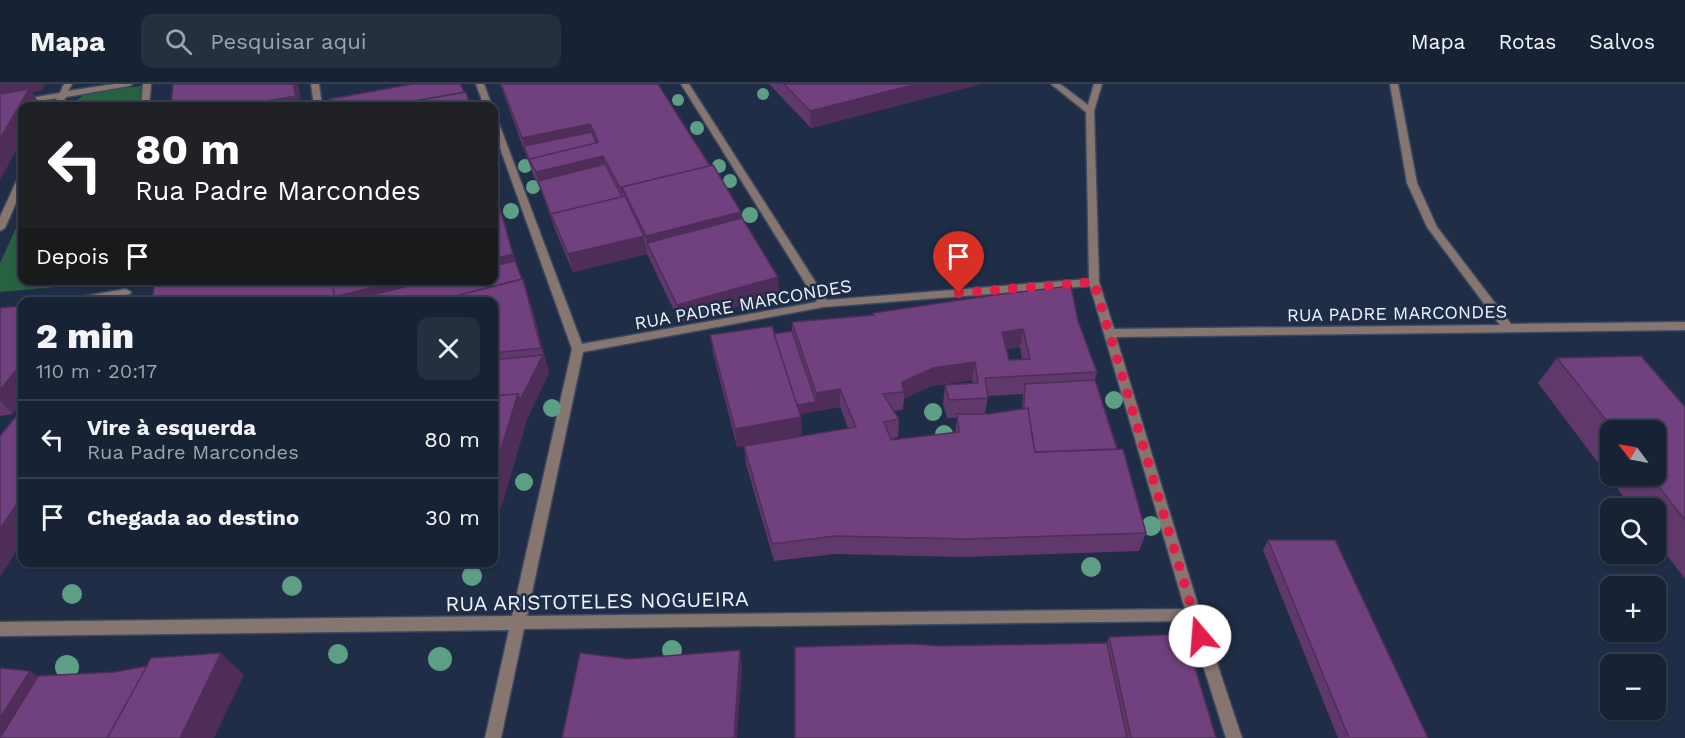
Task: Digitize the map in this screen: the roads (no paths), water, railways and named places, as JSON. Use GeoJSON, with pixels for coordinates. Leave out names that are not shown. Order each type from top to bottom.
{"type":"FeatureCollection","features":[{"type":"Feature","properties":{"kind":"street"},"geometry":{"type":"LineString","coordinates":[[59,102],[68,84]]}},
{"type":"Feature","properties":{"kind":"street"},"geometry":{"type":"LineString","coordinates":[[21,102],[129,84]]}},
{"type":"Feature","properties":{"kind":"street"},"geometry":{"type":"LineString","coordinates":[[145,102],[147,84]]}},
{"type":"Feature","properties":{"kind":"street"},"geometry":{"type":"LineString","coordinates":[[315,84],[317,102]]}},
{"type":"Feature","properties":{"kind":"street"},"geometry":{"type":"LineString","coordinates":[[480,84],[487,102]]}},
{"type":"Feature","properties":{"kind":"street"},"geometry":{"type":"LineString","coordinates":[[685,84],[824,304]]}},
{"type":"Feature","properties":{"kind":"street"},"geometry":{"type":"LineString","coordinates":[[1054,84],[1090,111]]}},
{"type":"Feature","properties":{"kind":"street"},"geometry":{"type":"LineString","coordinates":[[1098,84],[1090,111],[1094,282],[1194,615],[1234,738]]}},
{"type":"Feature","properties":{"kind":"street"},"geometry":{"type":"LineString","coordinates":[[1394,84],[1412,183],[1432,227],[1508,328]]}},
{"type":"Feature","properties":{"kind":"street"},"geometry":{"type":"LineString","coordinates":[[0,105],[18,102]]}},
{"type":"Feature","properties":{"kind":"street"},"geometry":{"type":"LineString","coordinates":[[493,738],[578,349],[498,132]]}},
{"type":"Feature","properties":{"kind":"street"},"geometry":{"type":"LineString","coordinates":[[0,228],[18,189]]}},
{"type":"Feature","properties":{"kind":"street","name":"RUA PADRE MARCONDES"},"geometry":{"type":"LineString","coordinates":[[578,349],[824,304],[1094,282]]}},
{"type":"Feature","properties":{"kind":"street","name":"RUA PADRE MARCONDES"},"geometry":{"type":"LineString","coordinates":[[1110,333],[1685,326]]}},
{"type":"Feature","properties":{"kind":"street","name":"RUA ARISTOTELES NOGUEIRA"},"geometry":{"type":"LineString","coordinates":[[0,629],[1194,615]]}}]}
